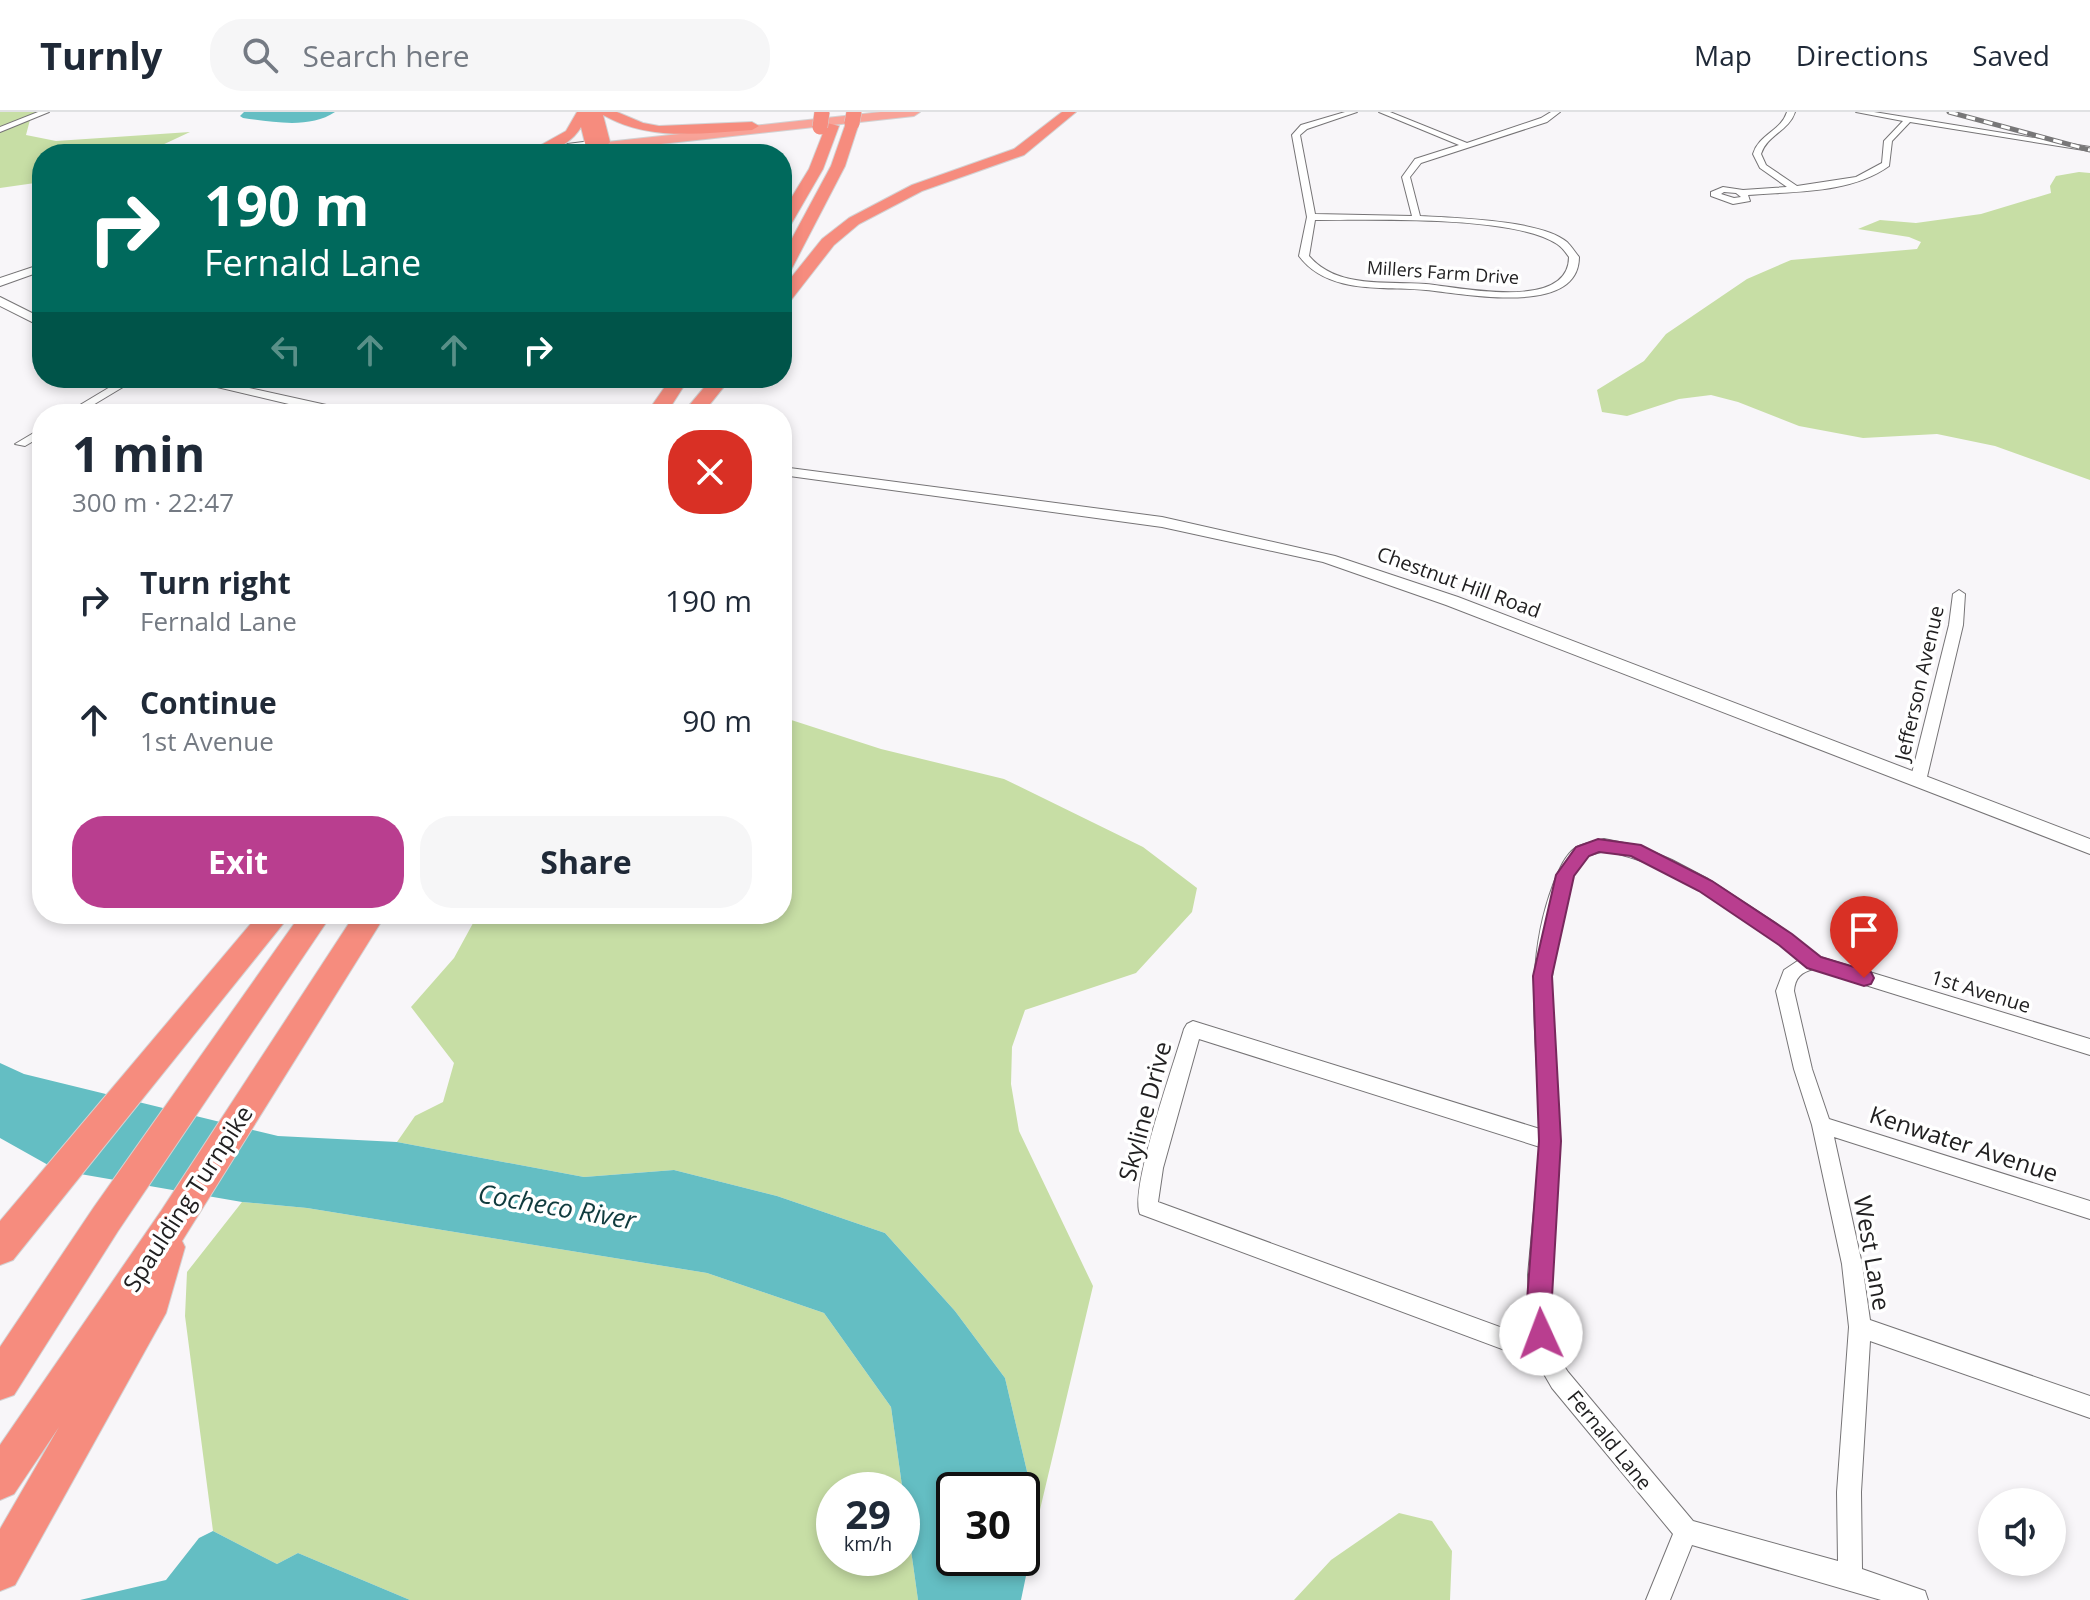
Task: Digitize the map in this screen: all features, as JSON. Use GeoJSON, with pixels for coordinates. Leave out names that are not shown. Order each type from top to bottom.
{"type":"FeatureCollection","features":[{"type":"Feature","properties":{"kind":"highway"},"geometry":{"type":"LineString","coordinates":[[584,112],[597,144]]}},
{"type":"Feature","properties":{"kind":"highway"},"geometry":{"type":"LineString","coordinates":[[554,144],[571,134],[584,112]]}},
{"type":"Feature","properties":{"kind":"highway"},"geometry":{"type":"LineString","coordinates":[[596,112],[597,144]]}},
{"type":"Feature","properties":{"kind":"highway"},"geometry":{"type":"LineString","coordinates":[[607,112],[627,122],[657,129],[752,126]]}},
{"type":"Feature","properties":{"kind":"highway"},"geometry":{"type":"LineString","coordinates":[[597,144],[879,112]]}},
{"type":"Feature","properties":{"kind":"highway"},"geometry":{"type":"LineString","coordinates":[[597,144],[914,112]]}},
{"type":"Feature","properties":{"kind":"highway"},"geometry":{"type":"LineString","coordinates":[[1040,138],[1049,112]]}},
{"type":"Feature","properties":{"kind":"highway"},"geometry":{"type":"LineString","coordinates":[[792,287],[828,242],[867,212],[917,188],[1011,155],[1040,138],[1070,112]]}},
{"type":"Feature","properties":{"kind":"highway"},"geometry":{"type":"LineString","coordinates":[[792,209],[816,169],[826,118]]}},
{"type":"Feature","properties":{"kind":"highway"},"geometry":{"type":"LineString","coordinates":[[792,253],[838,166],[853,118]]}},
{"type":"Feature","properties":{"kind":"highway"},"geometry":{"type":"LineString","coordinates":[[700,404],[714,388]]}},
{"type":"Feature","properties":{"kind":"highway"},"geometry":{"type":"LineString","coordinates":[[0,1248],[268,924]]}},
{"type":"Feature","properties":{"kind":"highway"},"geometry":{"type":"LineString","coordinates":[[0,1381],[106,1219],[310,924]]}},
{"type":"Feature","properties":{"kind":"highway","name":"Spaulding Turnpike"},"geometry":{"type":"LineString","coordinates":[[0,1480],[174,1223],[364,924]]}},
{"type":"Feature","properties":{"kind":"highway"},"geometry":{"type":"LineString","coordinates":[[0,1570],[153,1300],[174,1223]]}},
{"type":"Feature","properties":{"kind":"street"},"geometry":{"type":"LineString","coordinates":[[0,130],[45,112]]}},
{"type":"Feature","properties":{"kind":"street","name":"Millers Farm Drive"},"geometry":{"type":"LineString","coordinates":[[1311,217],[1494,224],[1529,229],[1565,243],[1574,255],[1574,265],[1564,280],[1537,293],[1496,295],[1357,283],[1332,276],[1307,261],[1303,249],[1311,217],[1296,135],[1304,127],[1353,112]]}},
{"type":"Feature","properties":{"kind":"street"},"geometry":{"type":"LineString","coordinates":[[1383,112],[1466,145]]}},
{"type":"Feature","properties":{"kind":"street"},"geometry":{"type":"LineString","coordinates":[[1417,220],[1407,187],[1409,170],[1418,161],[1535,124],[1556,112]]}},
{"type":"Feature","properties":{"kind":"street"},"geometry":{"type":"LineString","coordinates":[[1791,112],[1787,123],[1762,140],[1757,154],[1763,166],[1793,187]]}},
{"type":"Feature","properties":{"kind":"street"},"geometry":{"type":"LineString","coordinates":[[1860,112],[2090,149]]}},
{"type":"Feature","properties":{"kind":"street"},"geometry":{"type":"LineString","coordinates":[[1743,193],[1854,180],[1879,170],[1887,160],[1888,141],[1908,120]]}},
{"type":"Feature","properties":{"kind":"street"},"geometry":{"type":"LineString","coordinates":[[0,282],[32,271]]}},
{"type":"Feature","properties":{"kind":"street"},"geometry":{"type":"LineString","coordinates":[[0,288],[32,277]]}},
{"type":"Feature","properties":{"kind":"street"},"geometry":{"type":"LineString","coordinates":[[0,301],[32,318]]}},
{"type":"Feature","properties":{"kind":"street"},"geometry":{"type":"LineString","coordinates":[[88,404],[116,388]]}},
{"type":"Feature","properties":{"kind":"street"},"geometry":{"type":"LineString","coordinates":[[231,388],[304,404]]}},
{"type":"Feature","properties":{"kind":"street"},"geometry":{"type":"LineString","coordinates":[[21,444],[32,437]]}},
{"type":"Feature","properties":{"kind":"street","name":"Chestnut Hill Road"},"geometry":{"type":"LineString","coordinates":[[792,472],[1162,522],[1329,559],[1452,601],[2090,847]]}},
{"type":"Feature","properties":{"kind":"street","name":"Jefferson Avenue"},"geometry":{"type":"LineString","coordinates":[[1918,781],[1953,637],[1959,594]]}},
{"type":"Feature","properties":{"kind":"street","name":"Fernald Lane"},"geometry":{"type":"LineString","coordinates":[[1686,1531],[1618,1451],[1544,1354],[1538,1314],[1550,1141],[1543,976],[1566,875],[1582,851],[1598,845],[1634,849],[1664,863],[1747,913],[1814,962]]}},
{"type":"Feature","properties":{"kind":"street","name":"1st Avenue"},"geometry":{"type":"LineString","coordinates":[[1814,962],[2090,1047]]}},
{"type":"Feature","properties":{"kind":"street","name":"West Lane"},"geometry":{"type":"LineString","coordinates":[[1814,962],[1791,971],[1785,991],[1803,1069],[1822,1125],[1852,1264],[1860,1327],[1849,1492],[1850,1577]]}},
{"type":"Feature","properties":{"kind":"street","name":"Skyline Drive"},"geometry":{"type":"LineString","coordinates":[[1544,1354],[1147,1207],[1153,1168],[1193,1029],[1550,1141]]}},
{"type":"Feature","properties":{"kind":"street","name":"Kenwater Avenue"},"geometry":{"type":"LineString","coordinates":[[1822,1125],[2090,1210]]}},
{"type":"Feature","properties":{"kind":"street"},"geometry":{"type":"LineString","coordinates":[[1860,1327],[2090,1407]]}},
{"type":"Feature","properties":{"kind":"street"},"geometry":{"type":"LineString","coordinates":[[1658,1600],[1686,1531],[1850,1577],[1916,1600]]}},
{"type":"Feature","properties":{"kind":"green space"},"geometry":{"type":"Polygon","coordinates":[[[0,112],[37,112],[31,116],[26,135],[56,141],[190,132],[164,144],[32,144],[32,183],[0,188],[0,112]]]}},
{"type":"Feature","properties":{"kind":"green space"},"geometry":{"type":"Polygon","coordinates":[[[2090,173],[2090,480],[1995,446],[1937,434],[1863,438],[1799,426],[1711,395],[1679,399],[1627,416],[1602,412],[1597,390],[1644,361],[1666,334],[1747,279],[1791,260],[1917,249],[1921,242],[1909,237],[1858,229],[1880,220],[1916,223],[1981,214],[2051,193],[2050,186],[2056,176],[2090,173]]]}},
{"type":"Feature","properties":{"kind":"green space"},"geometry":{"type":"Polygon","coordinates":[[[792,720],[881,749],[1004,779],[1143,847],[1197,888],[1192,912],[1136,973],[1025,1010],[1012,1047],[1011,1084],[1019,1131],[1093,1286],[1040,1510],[1040,1472],[1027,1472],[1005,1378],[955,1311],[885,1233],[777,1196],[674,1170],[584,1177],[397,1142],[415,1116],[443,1102],[454,1063],[411,1007],[454,958],[473,924],[792,924],[792,720]]]}},
{"type":"Feature","properties":{"kind":"green space"},"geometry":{"type":"Polygon","coordinates":[[[242,1202],[307,1208],[707,1273],[824,1313],[891,1407],[900,1472],[816,1472],[816,1576],[915,1576],[918,1600],[410,1600],[298,1553],[277,1564],[213,1531],[185,1316],[187,1272],[242,1202]]]}},
{"type":"Feature","properties":{"kind":"green space"},"geometry":{"type":"Polygon","coordinates":[[[1399,1513],[1432,1521],[1452,1551],[1450,1600],[1294,1600],[1331,1560],[1399,1513]]]}},
{"type":"Feature","properties":{"kind":"water"},"geometry":{"type":"Polygon","coordinates":[[[244,112],[335,112],[314,121],[291,123],[243,118],[240,116],[244,112]]]}},
{"type":"Feature","properties":{"kind":"water","name":"Cocheco River"},"geometry":{"type":"Polygon","coordinates":[[[0,1063],[24,1074],[278,1136],[397,1142],[584,1177],[674,1170],[777,1196],[885,1233],[955,1311],[1005,1378],[1027,1472],[936,1472],[936,1576],[1026,1576],[1021,1600],[918,1600],[915,1576],[920,1576],[920,1472],[900,1472],[891,1407],[824,1313],[707,1273],[307,1208],[242,1202],[57,1170],[0,1138],[0,1063]]]}},
{"type":"Feature","properties":{"kind":"water"},"geometry":{"type":"Polygon","coordinates":[[[213,1531],[277,1564],[298,1553],[410,1600],[80,1600],[166,1580],[199,1538],[213,1531]]]}},
{"type":"Feature","properties":{"kind":"railway"},"geometry":{"type":"LineString","coordinates":[[1949,112],[2090,150]]}},
{"type":"Feature","properties":{"kind":"route"},"geometry":{"type":"LineString","coordinates":[[1541,1334],[1538,1314],[1550,1141],[1543,976],[1555,912],[1566,875],[1582,851],[1598,845],[1634,849],[1706,886],[1814,962],[1864,978]]}}]}
